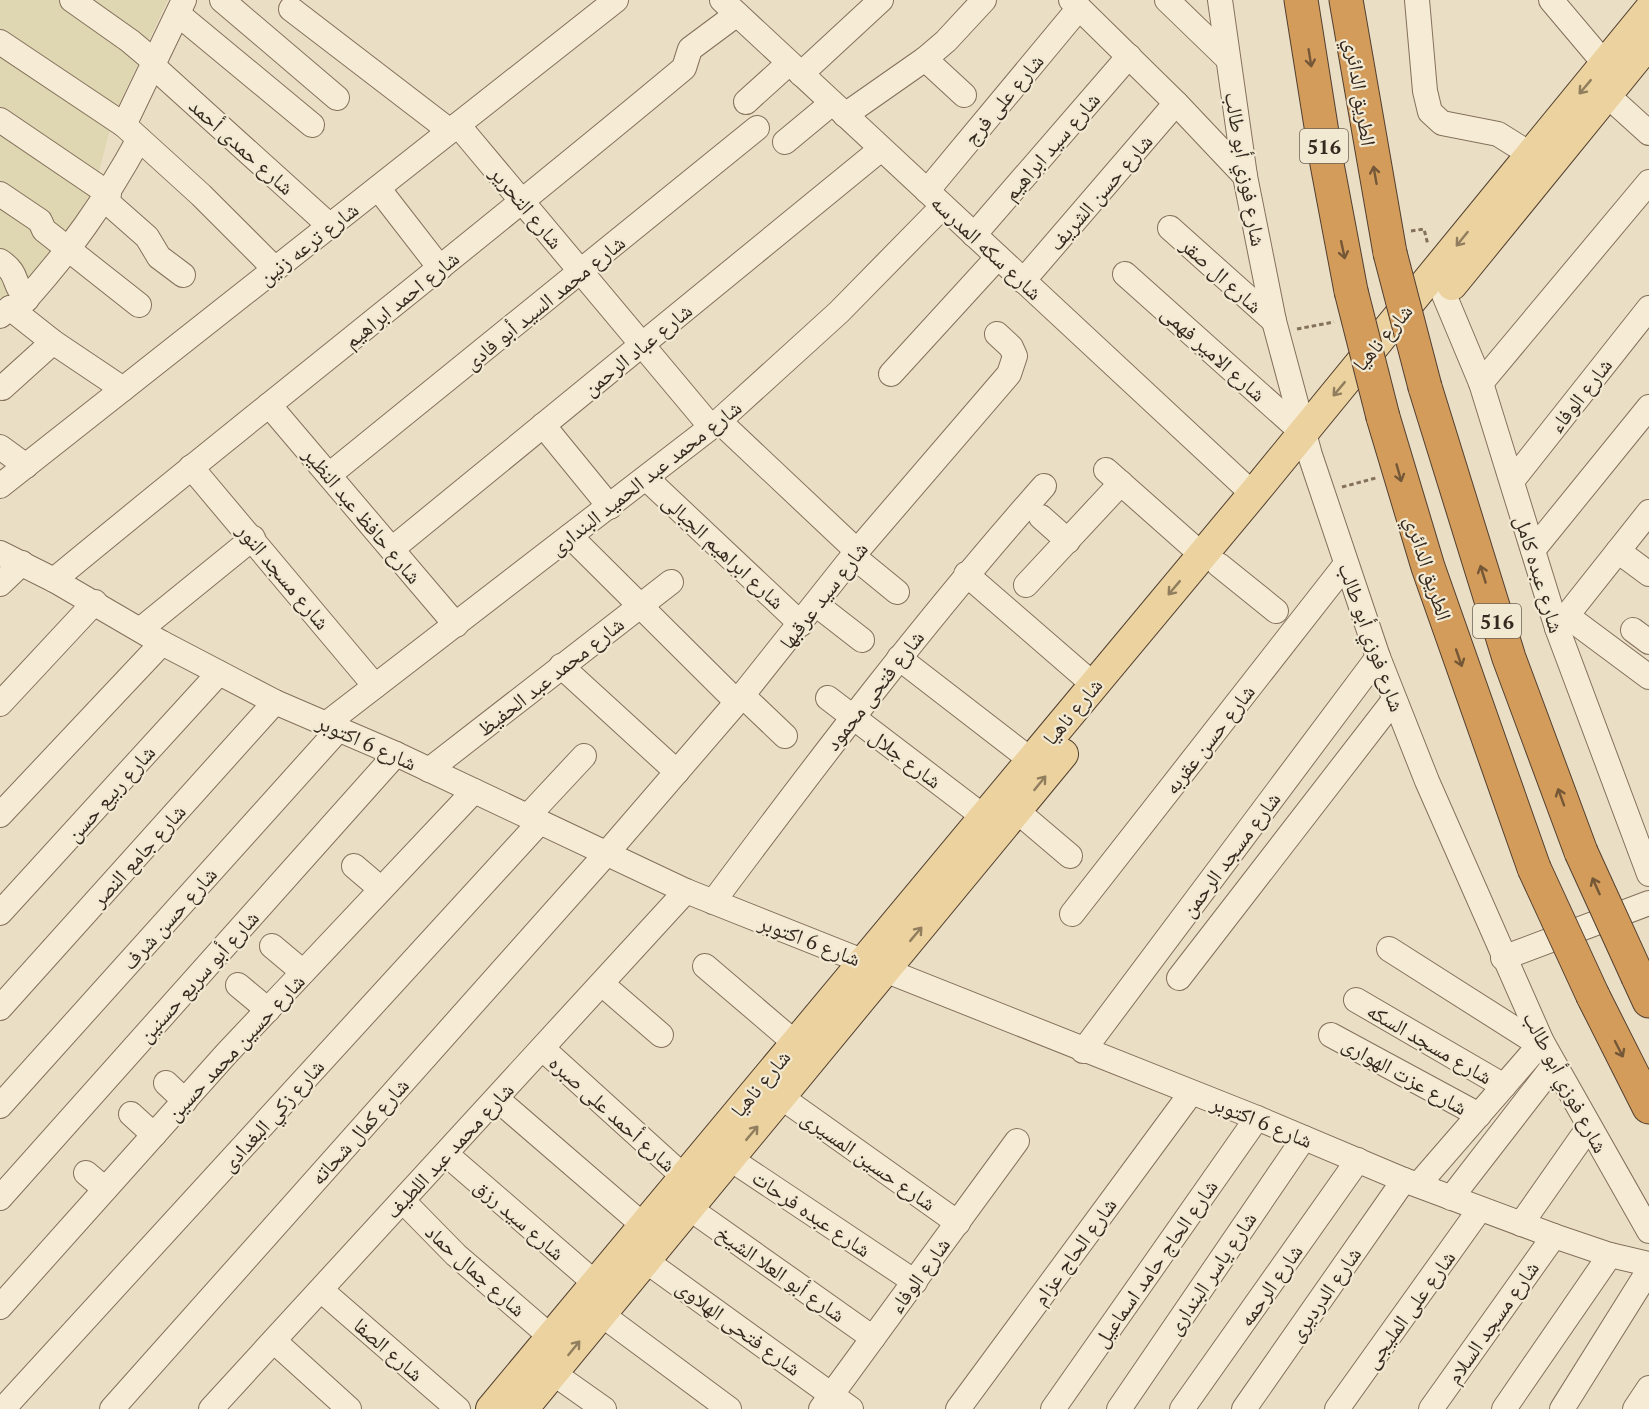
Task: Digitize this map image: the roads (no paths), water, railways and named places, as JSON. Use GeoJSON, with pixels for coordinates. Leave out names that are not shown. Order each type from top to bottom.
{"type":"FeatureCollection","features":[{"type":"Feature","properties":{"kind":"highway","name":"الطريق الدائري"},"geometry":{"type":"LineString","coordinates":[[1302,0],[1329,174],[1351,291],[1383,417],[1431,578],[1534,868],[1593,996],[1649,1107]]}},
{"type":"Feature","properties":{"kind":"highway","name":"الطريق الدائري"},"geometry":{"type":"LineString","coordinates":[[1346,0],[1390,253],[1425,387],[1509,658],[1581,852],[1643,989]]}},
{"type":"Feature","properties":{"kind":"main road","name":"شارع ناهيا"},"geometry":{"type":"LineString","coordinates":[[1440,283],[1530,154],[1649,10]]}},
{"type":"Feature","properties":{"kind":"main road","name":"شارع ناهيا"},"geometry":{"type":"LineString","coordinates":[[491,1409],[683,1176],[720,1152],[781,1097],[874,965],[984,817],[1031,760],[1068,732],[1306,439],[1440,283],[1607,95],[1649,43]]}},
{"type":"Feature","properties":{"kind":"main road","name":"شارع ناهيا"},"geometry":{"type":"LineString","coordinates":[[523,1409],[689,1208],[720,1152],[794,1042],[874,965],[1017,812],[1068,732],[1094,685],[1210,560],[1253,494],[1306,439]]}},
{"type":"Feature","properties":{"kind":"street","name":"شارع حمدى أحمد"},"geometry":{"type":"LineString","coordinates":[[72,0],[130,41],[330,226]]}},
{"type":"Feature","properties":{"kind":"street"},"geometry":{"type":"LineString","coordinates":[[222,0],[338,98]]}},
{"type":"Feature","properties":{"kind":"street","name":"شارع ترعه زنين"},"geometry":{"type":"LineString","coordinates":[[0,486],[616,0]]}},
{"type":"Feature","properties":{"kind":"street"},"geometry":{"type":"LineString","coordinates":[[746,102],[795,68],[881,0]]}},
{"type":"Feature","properties":{"kind":"street"},"geometry":{"type":"LineString","coordinates":[[785,142],[925,59],[984,0]]}},
{"type":"Feature","properties":{"kind":"street"},"geometry":{"type":"LineString","coordinates":[[1167,0],[1228,59]]}},
{"type":"Feature","properties":{"kind":"street","name":"شارع فوزي أبو طالب"},"geometry":{"type":"LineString","coordinates":[[1220,0],[1245,176],[1274,321],[1306,439],[1378,657],[1394,700],[1541,1044],[1649,1231]]}},
{"type":"Feature","properties":{"kind":"street"},"geometry":{"type":"LineString","coordinates":[[1417,0],[1425,91],[1430,111],[1442,123],[1498,134],[1530,154]]}},
{"type":"Feature","properties":{"kind":"street"},"geometry":{"type":"LineString","coordinates":[[1551,0],[1605,64]]}},
{"type":"Feature","properties":{"kind":"street"},"geometry":{"type":"LineString","coordinates":[[1075,4],[1176,103],[1245,176]]}},
{"type":"Feature","properties":{"kind":"street","name":"شارع على فرج"},"geometry":{"type":"LineString","coordinates":[[935,198],[1075,4]]}},
{"type":"Feature","properties":{"kind":"street"},"geometry":{"type":"LineString","coordinates":[[12,308],[71,249],[107,197],[154,64],[181,7],[312,125]]}},
{"type":"Feature","properties":{"kind":"street","name":"شارع سكه المدرسه"},"geometry":{"type":"LineString","coordinates":[[736,7],[795,68],[1253,494]]}},
{"type":"Feature","properties":{"kind":"street","name":"شارع احمد ابراهيم"},"geometry":{"type":"LineString","coordinates":[[54,580],[191,467],[524,202],[684,68],[690,49],[736,7]]}},
{"type":"Feature","properties":{"kind":"street","name":"شارع التحرير"},"geometry":{"type":"LineString","coordinates":[[291,9],[454,128],[524,202],[642,344],[715,424],[897,592]]}},
{"type":"Feature","properties":{"kind":"street"},"geometry":{"type":"LineString","coordinates":[[0,42],[131,132],[201,195],[274,268]]}},
{"type":"Feature","properties":{"kind":"street","name":"شارع سيد ابراهيم"},"geometry":{"type":"LineString","coordinates":[[974,235],[1129,56]]}},
{"type":"Feature","properties":{"kind":"street"},"geometry":{"type":"LineString","coordinates":[[925,59],[964,95]]}},
{"type":"Feature","properties":{"kind":"street"},"geometry":{"type":"LineString","coordinates":[[1607,95],[1649,133]]}},
{"type":"Feature","properties":{"kind":"street","name":"شارع حسن الشريف"},"geometry":{"type":"LineString","coordinates":[[1023,281],[1176,103]]}},
{"type":"Feature","properties":{"kind":"street"},"geometry":{"type":"LineString","coordinates":[[0,120],[107,197],[142,232],[159,257],[183,275]]}},
{"type":"Feature","properties":{"kind":"street","name":"شارع محمد السيد أبو فادى"},"geometry":{"type":"LineString","coordinates":[[329,475],[758,128]]}},
{"type":"Feature","properties":{"kind":"street","name":"شارع عباد الرحمن"},"geometry":{"type":"LineString","coordinates":[[392,549],[881,149]]}},
{"type":"Feature","properties":{"kind":"street"},"geometry":{"type":"LineString","coordinates":[[1481,383],[1649,182]]}},
{"type":"Feature","properties":{"kind":"street"},"geometry":{"type":"LineString","coordinates":[[378,188],[440,268]]}},
{"type":"Feature","properties":{"kind":"street"},"geometry":{"type":"LineString","coordinates":[[0,194],[40,221],[43,229],[139,305]]}},
{"type":"Feature","properties":{"kind":"street","name":"شارع محمد عبد الحميد البندارى"},"geometry":{"type":"LineString","coordinates":[[332,727],[375,686],[456,626],[715,424],[839,312],[935,198]]}},
{"type":"Feature","properties":{"kind":"street","name":"شارع ال صقر"},"geometry":{"type":"LineString","coordinates":[[1170,228],[1274,321]]}},
{"type":"Feature","properties":{"kind":"street"},"geometry":{"type":"LineString","coordinates":[[891,374],[998,257]]}},
{"type":"Feature","properties":{"kind":"street"},"geometry":{"type":"LineString","coordinates":[[0,261],[13,270],[19,291],[12,308]]}},
{"type":"Feature","properties":{"kind":"street","name":"شارع الامير فهمى"},"geometry":{"type":"LineString","coordinates":[[1125,274],[1306,439]]}},
{"type":"Feature","properties":{"kind":"street","name":"شارع عبده كامل"},"geometry":{"type":"LineString","coordinates":[[1440,283],[1481,383],[1533,550],[1562,622],[1649,874]]}},
{"type":"Feature","properties":{"kind":"street"},"geometry":{"type":"LineString","coordinates":[[12,308],[53,342],[123,389]]}},
{"type":"Feature","properties":{"kind":"street","name":"شارع الوفاء"},"geometry":{"type":"LineString","coordinates":[[1512,481],[1649,308]]}},
{"type":"Feature","properties":{"kind":"street","name":"شارع سيد عرقبها"},"geometry":{"type":"LineString","coordinates":[[606,854],[740,699],[817,605],[855,554],[1009,374],[1015,356],[1011,347],[997,334]]}},
{"type":"Feature","properties":{"kind":"street"},"geometry":{"type":"LineString","coordinates":[[2,388],[53,342]]}},
{"type":"Feature","properties":{"kind":"street","name":"شارع حافظ عبد النظير"},"geometry":{"type":"LineString","coordinates":[[269,405],[456,626]]}},
{"type":"Feature","properties":{"kind":"street"},"geometry":{"type":"LineString","coordinates":[[1533,550],[1649,407]]}},
{"type":"Feature","properties":{"kind":"street"},"geometry":{"type":"LineString","coordinates":[[543,425],[610,507]]}},
{"type":"Feature","properties":{"kind":"street"},"geometry":{"type":"LineString","coordinates":[[0,447],[26,466]]}},
{"type":"Feature","properties":{"kind":"street","name":"شارع مسجد النور"},"geometry":{"type":"LineString","coordinates":[[191,467],[375,686]]}},
{"type":"Feature","properties":{"kind":"street"},"geometry":{"type":"LineString","coordinates":[[1026,585],[1068,541],[1113,477],[1210,560],[1276,611]]}},
{"type":"Feature","properties":{"kind":"street","name":"شارع ابراهيم الجبالى"},"geometry":{"type":"LineString","coordinates":[[646,478],[801,624]]}},
{"type":"Feature","properties":{"kind":"street","name":"شارع فتحى محمود"},"geometry":{"type":"LineString","coordinates":[[712,902],[852,716],[966,574],[1044,486]]}},
{"type":"Feature","properties":{"kind":"street"},"geometry":{"type":"LineString","coordinates":[[1649,512],[1562,622],[1649,677]]}},
{"type":"Feature","properties":{"kind":"street"},"geometry":{"type":"LineString","coordinates":[[1041,517],[1068,541]]}},
{"type":"Feature","properties":{"kind":"street"},"geometry":{"type":"LineString","coordinates":[[570,536],[640,606],[740,699],[785,736]]}},
{"type":"Feature","properties":{"kind":"street"},"geometry":{"type":"LineString","coordinates":[[141,629],[253,538]]}},
{"type":"Feature","properties":{"kind":"street"},"geometry":{"type":"LineString","coordinates":[[1618,551],[1649,574]]}},
{"type":"Feature","properties":{"kind":"street","name":"شارع 6 اكتوبر"},"geometry":{"type":"LineString","coordinates":[[0,553],[95,602],[162,643],[275,702],[396,754],[686,891],[1083,1051],[1257,1118],[1411,1183],[1554,1236],[1610,1255],[1649,1264]]}},
{"type":"Feature","properties":{"kind":"street"},"geometry":{"type":"LineString","coordinates":[[0,584],[22,563]]}},
{"type":"Feature","properties":{"kind":"street","name":"شارع حسن عقربه"},"geometry":{"type":"LineString","coordinates":[[1072,914],[1346,564]]}},
{"type":"Feature","properties":{"kind":"street"},"geometry":{"type":"LineString","coordinates":[[966,574],[1094,685]]}},
{"type":"Feature","properties":{"kind":"street","name":"شارع محمد عبد الحفيظ"},"geometry":{"type":"LineString","coordinates":[[429,770],[671,582]]}},
{"type":"Feature","properties":{"kind":"street"},"geometry":{"type":"LineString","coordinates":[[0,704],[95,602]]}},
{"type":"Feature","properties":{"kind":"street"},"geometry":{"type":"LineString","coordinates":[[817,605],[862,640]]}},
{"type":"Feature","properties":{"kind":"street"},"geometry":{"type":"LineString","coordinates":[[0,815],[162,643]]}},
{"type":"Feature","properties":{"kind":"street","name":"شارع مسجد الرحمن"},"geometry":{"type":"LineString","coordinates":[[1083,1051],[1378,657]]}},
{"type":"Feature","properties":{"kind":"street"},"geometry":{"type":"LineString","coordinates":[[899,658],[1031,760]]}},
{"type":"Feature","properties":{"kind":"street"},"geometry":{"type":"LineString","coordinates":[[561,666],[676,772]]}},
{"type":"Feature","properties":{"kind":"street","name":"شارع ربيع حسن"},"geometry":{"type":"LineString","coordinates":[[0,913],[219,674]]}},
{"type":"Feature","properties":{"kind":"street","name":"شارع جلال"},"geometry":{"type":"LineString","coordinates":[[828,698],[984,817]]}},
{"type":"Feature","properties":{"kind":"street"},"geometry":{"type":"LineString","coordinates":[[1179,978],[1394,700]]}},
{"type":"Feature","properties":{"kind":"street","name":"شارع جامع النصر"},"geometry":{"type":"LineString","coordinates":[[0,1008],[275,702]]}},
{"type":"Feature","properties":{"kind":"street","name":"شارع حسن شرف"},"geometry":{"type":"LineString","coordinates":[[0,1106],[332,727]]}},
{"type":"Feature","properties":{"kind":"street","name":"شارع أبو سريع حسنين"},"geometry":{"type":"LineString","coordinates":[[0,1198],[396,754]]}},
{"type":"Feature","properties":{"kind":"street","name":"شارع زكي البغدادى"},"geometry":{"type":"LineString","coordinates":[[3,1409],[534,819],[584,756]]}},
{"type":"Feature","properties":{"kind":"street","name":"شارع حسين محمد حسين"},"geometry":{"type":"LineString","coordinates":[[0,1307],[184,1101],[474,791]]}},
{"type":"Feature","properties":{"kind":"street"},"geometry":{"type":"LineString","coordinates":[[1017,812],[1070,856]]}},
{"type":"Feature","properties":{"kind":"street","name":"شارع كمال شحاته"},"geometry":{"type":"LineString","coordinates":[[112,1409],[606,854]]}},
{"type":"Feature","properties":{"kind":"street"},"geometry":{"type":"LineString","coordinates":[[354,866],[381,889]]}},
{"type":"Feature","properties":{"kind":"street","name":"شارع محمد عبد اللطيف"},"geometry":{"type":"LineString","coordinates":[[224,1405],[274,1341],[686,891]]}},
{"type":"Feature","properties":{"kind":"street"},"geometry":{"type":"LineString","coordinates":[[1503,958],[1649,903]]}},
{"type":"Feature","properties":{"kind":"street"},"geometry":{"type":"LineString","coordinates":[[272,946],[303,972]]}},
{"type":"Feature","properties":{"kind":"street"},"geometry":{"type":"LineString","coordinates":[[1389,949],[1541,1044]]}},
{"type":"Feature","properties":{"kind":"street"},"geometry":{"type":"LineString","coordinates":[[705,966],[794,1042]]}},
{"type":"Feature","properties":{"kind":"street"},"geometry":{"type":"LineString","coordinates":[[602,984],[661,1035]]}},
{"type":"Feature","properties":{"kind":"street"},"geometry":{"type":"LineString","coordinates":[[238,985],[268,1010]]}},
{"type":"Feature","properties":{"kind":"street","name":"شارع مسجد السكه"},"geometry":{"type":"LineString","coordinates":[[1356,1000],[1504,1086]]}},
{"type":"Feature","properties":{"kind":"street","name":"شارع عزت الهوارى"},"geometry":{"type":"LineString","coordinates":[[1331,1035],[1479,1116]]}},
{"type":"Feature","properties":{"kind":"street","name":"شارع الدرديرى"},"geometry":{"type":"LineString","coordinates":[[1244,1409],[1411,1183],[1479,1116],[1541,1044]]}},
{"type":"Feature","properties":{"kind":"street","name":"شارع أحمد على صبره"},"geometry":{"type":"LineString","coordinates":[[543,1049],[683,1176]]}},
{"type":"Feature","properties":{"kind":"street"},"geometry":{"type":"LineString","coordinates":[[1451,1198],[1554,1065]]}},
{"type":"Feature","properties":{"kind":"street"},"geometry":{"type":"LineString","coordinates":[[166,1083],[184,1101]]}},
{"type":"Feature","properties":{"kind":"street","name":"شارع الحاج عزام"},"geometry":{"type":"LineString","coordinates":[[958,1409],[1191,1092]]}},
{"type":"Feature","properties":{"kind":"street","name":"شارع حسين المسيرى"},"geometry":{"type":"LineString","coordinates":[[781,1097],[958,1223]]}},
{"type":"Feature","properties":{"kind":"street"},"geometry":{"type":"LineString","coordinates":[[497,1099],[643,1225]]}},
{"type":"Feature","properties":{"kind":"street"},"geometry":{"type":"LineString","coordinates":[[131,1114],[154,1134]]}},
{"type":"Feature","properties":{"kind":"street","name":"شارع الحاج حامد اسماعيل"},"geometry":{"type":"LineString","coordinates":[[1053,1409],[1257,1118]]}},
{"type":"Feature","properties":{"kind":"street"},"geometry":{"type":"LineString","coordinates":[[1521,1224],[1589,1127]]}},
{"type":"Feature","properties":{"kind":"street","name":"شارع ياسر البندارى"},"geometry":{"type":"LineString","coordinates":[[1119,1409],[1304,1138]]}},
{"type":"Feature","properties":{"kind":"street","name":"شارع الوفاء"},"geometry":{"type":"LineString","coordinates":[[826,1402],[1017,1141]]}},
{"type":"Feature","properties":{"kind":"street","name":"شارع عبده فرحات"},"geometry":{"type":"LineString","coordinates":[[720,1152],[915,1282]]}},
{"type":"Feature","properties":{"kind":"street","name":"شارع سيد رزق"},"geometry":{"type":"LineString","coordinates":[[446,1154],[595,1283]]}},
{"type":"Feature","properties":{"kind":"street","name":"شارع الرحمه"},"geometry":{"type":"LineString","coordinates":[[1182,1409],[1358,1160]]}},
{"type":"Feature","properties":{"kind":"street"},"geometry":{"type":"LineString","coordinates":[[86,1173],[105,1189]]}},
{"type":"Feature","properties":{"kind":"street","name":"شارع جمال حماد"},"geometry":{"type":"LineString","coordinates":[[403,1201],[456,1256],[551,1337]]}},
{"type":"Feature","properties":{"kind":"street","name":"شارع أبو العلا الشيخ"},"geometry":{"type":"LineString","coordinates":[[689,1208],[873,1338]]}},
{"type":"Feature","properties":{"kind":"street","name":"شارع على المليجى"},"geometry":{"type":"LineString","coordinates":[[1337,1409],[1480,1209]]}},
{"type":"Feature","properties":{"kind":"street","name":"شارع مسجد السلام"},"geometry":{"type":"LineString","coordinates":[[1431,1409],[1554,1236]]}},
{"type":"Feature","properties":{"kind":"street"},"geometry":{"type":"LineString","coordinates":[[1504,1409],[1610,1255]]}},
{"type":"Feature","properties":{"kind":"street","name":"شارع فتحى الهلاوى"},"geometry":{"type":"LineString","coordinates":[[646,1261],[826,1402],[851,1409]]}},
{"type":"Feature","properties":{"kind":"street"},"geometry":{"type":"LineString","coordinates":[[1562,1409],[1649,1270]]}},
{"type":"Feature","properties":{"kind":"street","name":"شارع الصفا"},"geometry":{"type":"LineString","coordinates":[[321,1290],[458,1409]]}},
{"type":"Feature","properties":{"kind":"street"},"geometry":{"type":"LineString","coordinates":[[601,1314],[729,1409]]}},
{"type":"Feature","properties":{"kind":"street"},"geometry":{"type":"LineString","coordinates":[[274,1341],[350,1409]]}},
{"type":"Feature","properties":{"kind":"street"},"geometry":{"type":"LineString","coordinates":[[553,1373],[604,1409]]}},
{"type":"Feature","properties":{"kind":"street"},"geometry":{"type":"LineString","coordinates":[[1635,1409],[1649,1388]]}}]}
